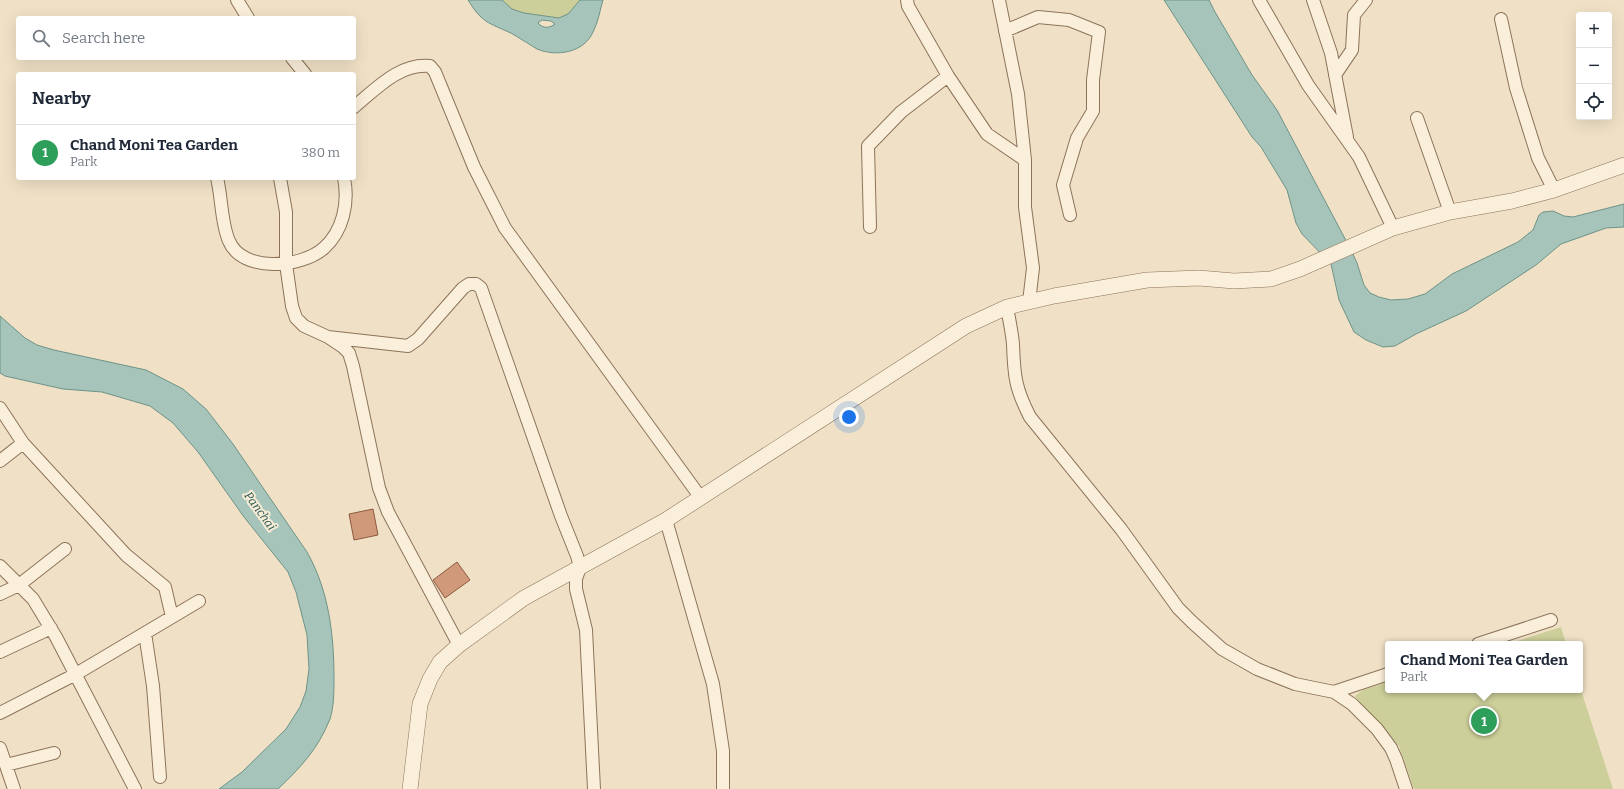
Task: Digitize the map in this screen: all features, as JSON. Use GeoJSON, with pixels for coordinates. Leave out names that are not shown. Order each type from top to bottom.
{"type":"FeatureCollection","features":[{"type":"Feature","properties":{"kind":"street"},"geometry":{"type":"LineString","coordinates":[[237,0],[247,16]]}},
{"type":"Feature","properties":{"kind":"street"},"geometry":{"type":"LineString","coordinates":[[907,0],[908,6],[948,76],[987,134],[1025,160]]}},
{"type":"Feature","properties":{"kind":"street"},"geometry":{"type":"LineString","coordinates":[[999,0],[1018,94],[1025,160],[1024,207],[1033,268],[1030,302]]}},
{"type":"Feature","properties":{"kind":"street"},"geometry":{"type":"LineString","coordinates":[[1259,0],[1308,85],[1359,157],[1393,228]]}},
{"type":"Feature","properties":{"kind":"street"},"geometry":{"type":"LineString","coordinates":[[1313,0],[1331,52],[1348,141]]}},
{"type":"Feature","properties":{"kind":"street"},"geometry":{"type":"LineString","coordinates":[[1335,75],[1352,50],[1354,15],[1366,0]]}},
{"type":"Feature","properties":{"kind":"street"},"geometry":{"type":"LineString","coordinates":[[1005,31],[1038,17],[1068,20],[1099,32],[1093,80],[1093,110],[1077,138],[1062,185],[1070,214]]}},
{"type":"Feature","properties":{"kind":"street"},"geometry":{"type":"LineString","coordinates":[[1501,19],[1518,95],[1538,158],[1554,190]]}},
{"type":"Feature","properties":{"kind":"street"},"geometry":{"type":"LineString","coordinates":[[294,60],[303,72]]}},
{"type":"Feature","properties":{"kind":"street"},"geometry":{"type":"LineString","coordinates":[[356,104],[394,74],[420,65],[430,66],[435,72],[474,167],[505,228],[701,498]]}},
{"type":"Feature","properties":{"kind":"street"},"geometry":{"type":"LineString","coordinates":[[870,227],[868,146],[901,112],[948,76]]}},
{"type":"Feature","properties":{"kind":"street"},"geometry":{"type":"LineString","coordinates":[[1417,118],[1450,212]]}},
{"type":"Feature","properties":{"kind":"street"},"geometry":{"type":"LineString","coordinates":[[410,789],[420,704],[430,678],[440,662],[459,645],[524,598],[666,520],[966,326],[1007,307],[1147,280],[1200,278],[1234,281],[1271,279],[1300,269],[1393,228],[1450,212],[1512,201],[1554,190],[1624,165]]}},
{"type":"Feature","properties":{"kind":"street"},"geometry":{"type":"LineString","coordinates":[[217,180],[229,242],[243,256],[256,262],[271,265],[286,264],[309,258],[324,249],[337,232],[344,212],[344,180]]}},
{"type":"Feature","properties":{"kind":"street"},"geometry":{"type":"LineString","coordinates":[[280,180],[286,212],[286,264],[292,306],[296,318],[304,326],[328,337],[349,353],[379,488],[388,512],[459,645]]}},
{"type":"Feature","properties":{"kind":"street"},"geometry":{"type":"LineString","coordinates":[[328,337],[408,346],[418,339],[463,288],[469,284],[476,284],[481,288],[580,567],[576,579],[576,589],[586,630],[594,789]]}},
{"type":"Feature","properties":{"kind":"street"},"geometry":{"type":"LineString","coordinates":[[1007,307],[1013,344],[1013,371],[1020,396],[1030,417],[1121,529],[1178,608],[1206,636],[1228,652],[1257,669],[1295,684],[1334,692],[1352,704],[1384,738],[1396,759],[1406,789]]}},
{"type":"Feature","properties":{"kind":"street"},"geometry":{"type":"LineString","coordinates":[[0,408],[23,442],[126,555],[164,587],[172,617]]}},
{"type":"Feature","properties":{"kind":"street"},"geometry":{"type":"LineString","coordinates":[[0,462],[23,442]]}},
{"type":"Feature","properties":{"kind":"street"},"geometry":{"type":"LineString","coordinates":[[666,520],[713,684],[723,751],[723,789]]}},
{"type":"Feature","properties":{"kind":"street"},"geometry":{"type":"LineString","coordinates":[[0,594],[19,585],[65,549]]}},
{"type":"Feature","properties":{"kind":"street"},"geometry":{"type":"LineString","coordinates":[[0,566],[33,599],[51,628],[135,789]]}},
{"type":"Feature","properties":{"kind":"street"},"geometry":{"type":"LineString","coordinates":[[0,713],[76,674],[198,601]]}},
{"type":"Feature","properties":{"kind":"street"},"geometry":{"type":"LineString","coordinates":[[1487,641],[1551,620]]}},
{"type":"Feature","properties":{"kind":"street"},"geometry":{"type":"LineString","coordinates":[[0,652],[51,628]]}},
{"type":"Feature","properties":{"kind":"street"},"geometry":{"type":"LineString","coordinates":[[145,633],[153,686],[160,777]]}},
{"type":"Feature","properties":{"kind":"street"},"geometry":{"type":"LineString","coordinates":[[1334,692],[1385,675]]}},
{"type":"Feature","properties":{"kind":"street"},"geometry":{"type":"LineString","coordinates":[[0,748],[14,789]]}},
{"type":"Feature","properties":{"kind":"street"},"geometry":{"type":"LineString","coordinates":[[6,764],[54,753]]}},
{"type":"Feature","properties":{"kind":"green space"},"geometry":{"type":"Polygon","coordinates":[[[502,0],[580,0],[568,14],[559,18],[524,13],[512,9],[502,0]]]}},
{"type":"Feature","properties":{"kind":"green space"},"geometry":{"type":"Polygon","coordinates":[[[1561,627],[1565,641],[1517,641],[1561,627]]]}},
{"type":"Feature","properties":{"kind":"green space"},"geometry":{"type":"Polygon","coordinates":[[[1385,683],[1385,693],[1582,693],[1613,789],[1414,789],[1399,746],[1355,696],[1363,690],[1385,683]]]}},
{"type":"Feature","properties":{"kind":"water"},"geometry":{"type":"Polygon","coordinates":[[[468,0],[502,0],[512,9],[524,13],[559,18],[568,14],[580,0],[603,0],[596,25],[589,39],[576,49],[561,53],[552,53],[537,49],[512,34],[489,23],[479,15],[468,0]],[[542,20],[538,23],[544,27],[549,27],[555,24],[551,21],[542,20]]]}},
{"type":"Feature","properties":{"kind":"water"},"geometry":{"type":"Polygon","coordinates":[[[1164,0],[1209,0],[1252,75],[1277,110],[1351,250],[1364,285],[1370,293],[1391,300],[1408,299],[1425,294],[1452,274],[1518,242],[1533,230],[1539,215],[1543,212],[1553,211],[1564,216],[1573,217],[1624,204],[1624,227],[1606,228],[1561,244],[1536,265],[1466,311],[1416,334],[1395,346],[1383,347],[1366,340],[1354,332],[1339,300],[1331,264],[1302,234],[1296,223],[1287,190],[1261,147],[1252,137],[1164,0]]]}},
{"type":"Feature","properties":{"kind":"water","name":"Panchai"},"geometry":{"type":"Polygon","coordinates":[[[0,316],[25,338],[37,345],[146,370],[183,389],[206,409],[233,444],[307,552],[320,582],[329,614],[334,663],[333,704],[330,719],[320,740],[308,757],[278,789],[219,789],[242,772],[286,729],[300,707],[306,691],[309,669],[307,635],[296,592],[288,572],[244,517],[198,452],[173,423],[150,406],[102,392],[63,389],[5,376],[0,373],[0,316]]]}},
{"type":"Feature","properties":{"kind":"building"},"geometry":{"type":"Polygon","coordinates":[[[373,509],[378,535],[354,540],[349,514],[373,509]]]}},
{"type":"Feature","properties":{"kind":"building"},"geometry":{"type":"Polygon","coordinates":[[[457,562],[470,580],[445,598],[433,580],[457,562]]]}},
{"type":"Feature","properties":{"kind":"place","name":"Chand Moni Tea Garden"},"geometry":{"type":"Point","coordinates":[1484,721]}}]}
